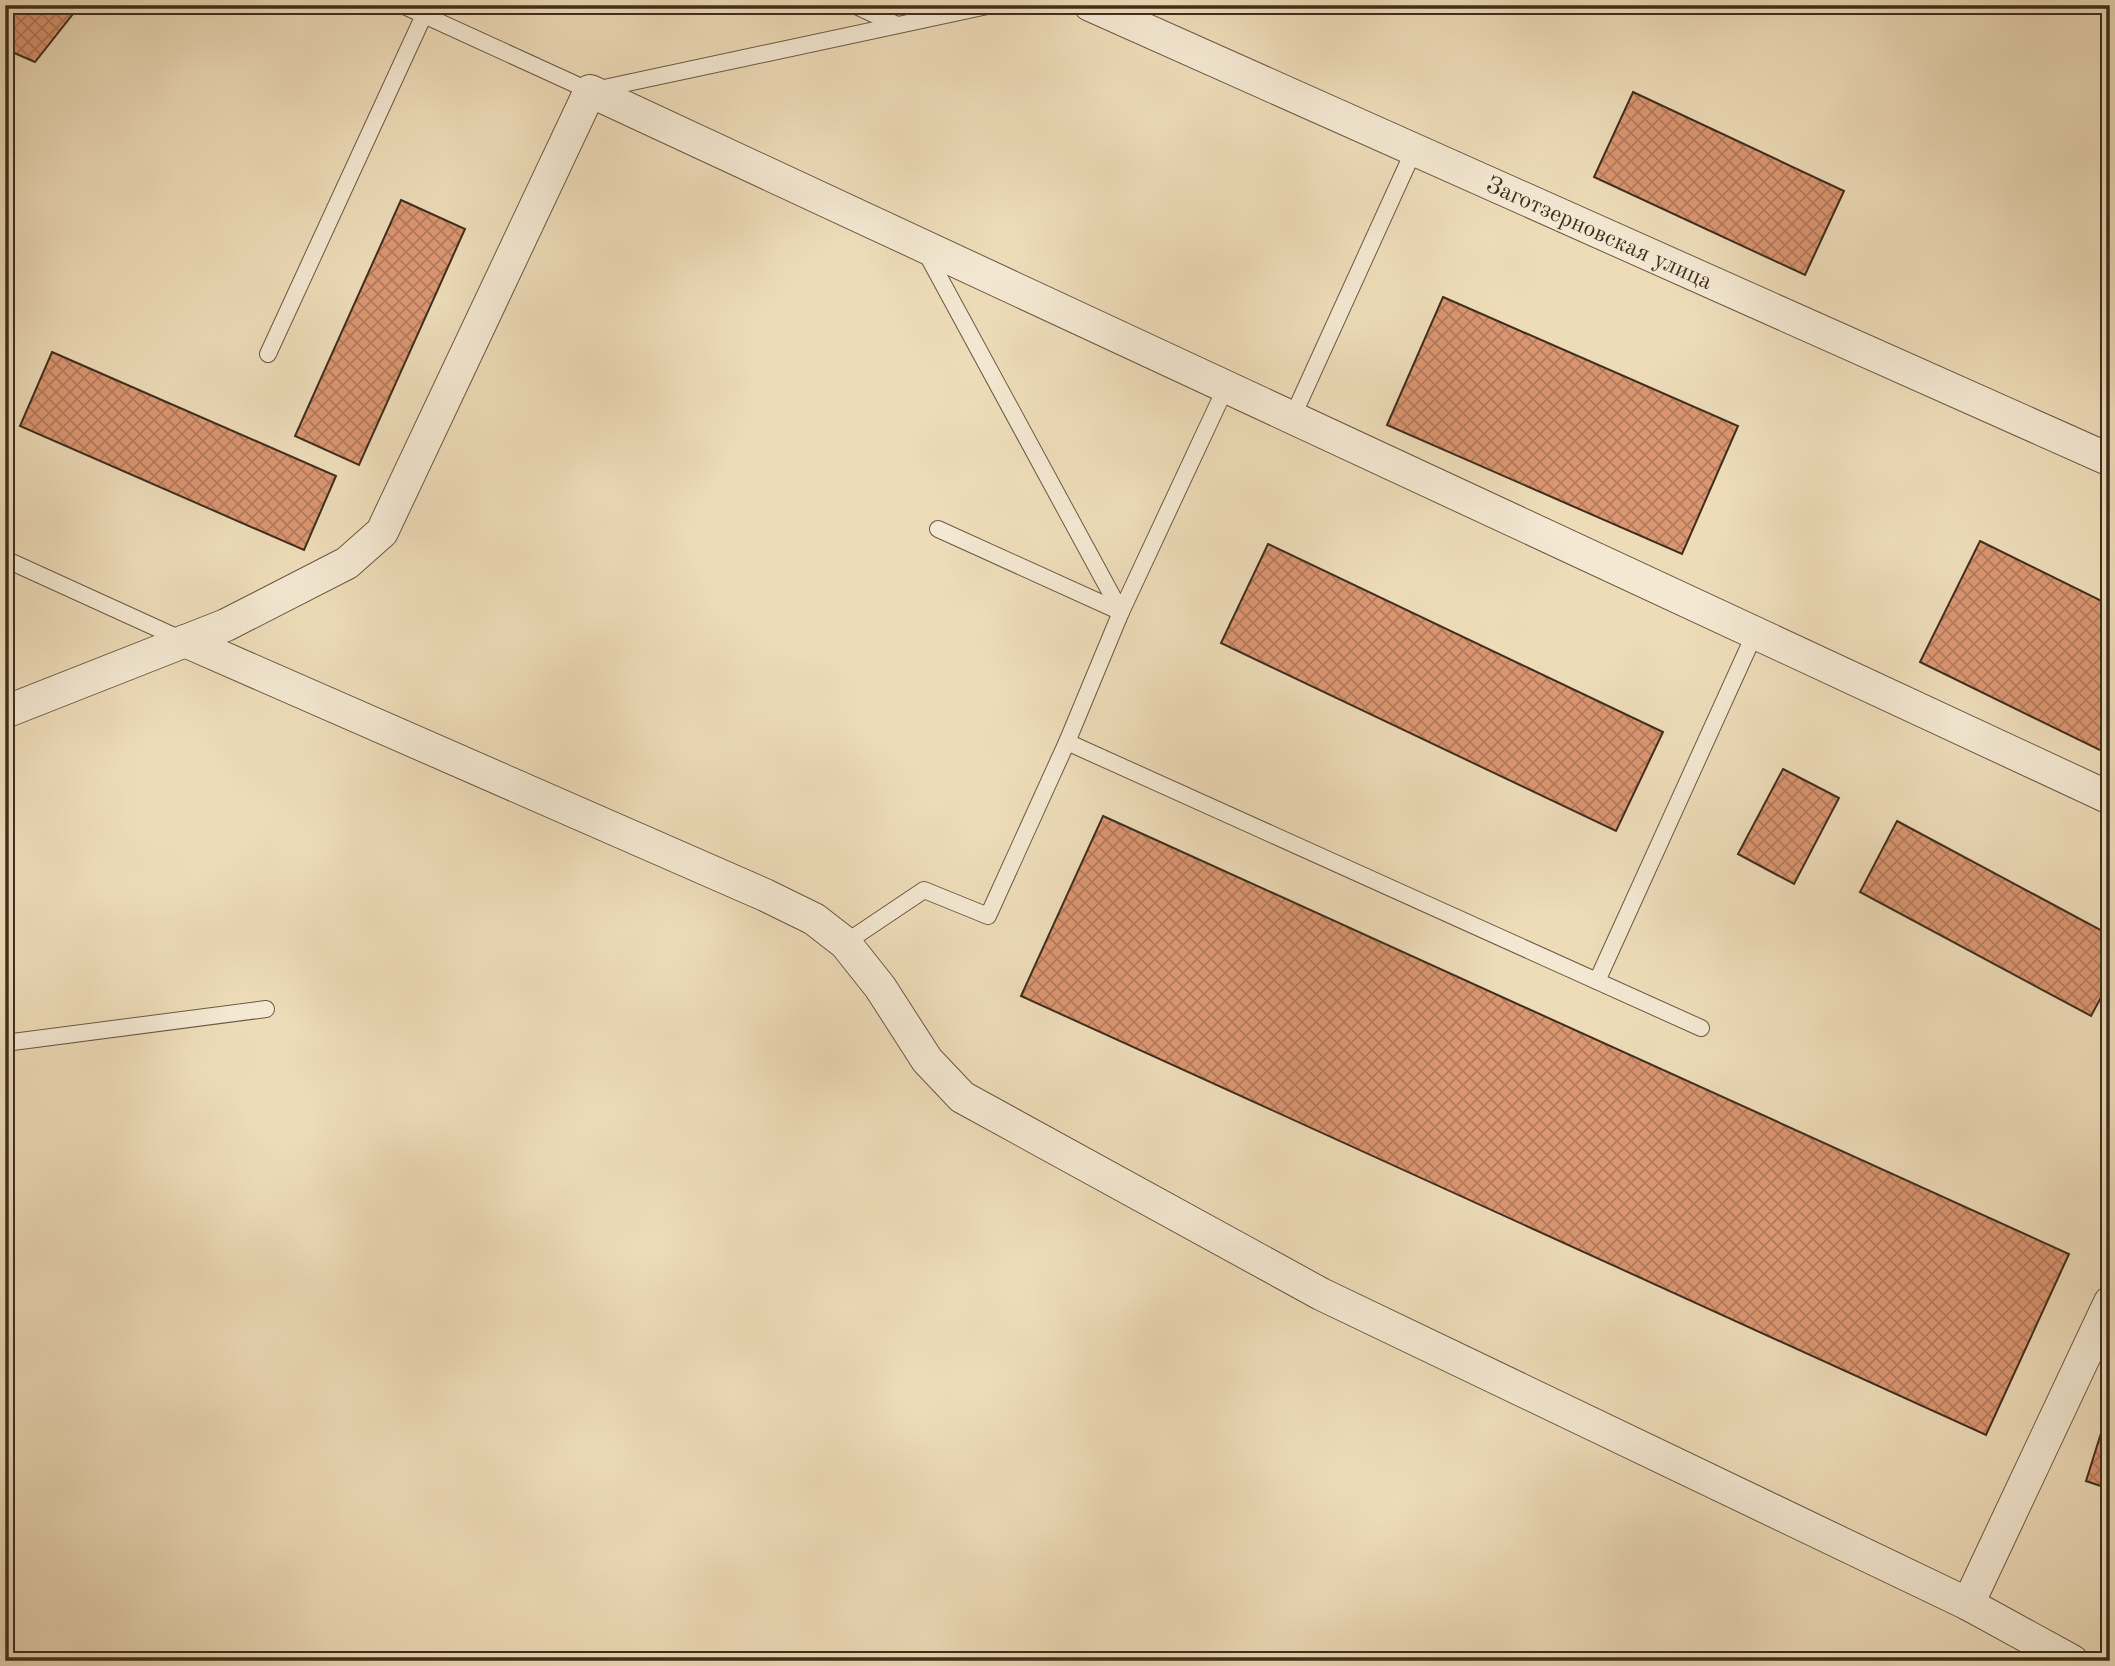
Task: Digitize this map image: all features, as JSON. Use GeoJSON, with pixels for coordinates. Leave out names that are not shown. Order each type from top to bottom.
{"type":"FeatureCollection","features":[{"type":"Feature","properties":{"kind":"street","name":"Заготзерновская улица"},"geometry":{"type":"LineString","coordinates":[[1090,5],[2110,460]]}},
{"type":"Feature","properties":{"kind":"street"},"geometry":{"type":"LineString","coordinates":[[5,712],[226,625],[347,562],[382,531],[590,91],[2110,798]]}},
{"type":"Feature","properties":{"kind":"street"},"geometry":{"type":"LineString","coordinates":[[185,641],[765,895],[814,919],[845,943],[880,987],[927,1060],[962,1097],[1321,1294],[1968,1604],[2072,1661]]}},
{"type":"Feature","properties":{"kind":"street"},"geometry":{"type":"LineString","coordinates":[[1968,1604],[2110,1302]]}},
{"type":"Feature","properties":{"kind":"lane"},"geometry":{"type":"LineString","coordinates":[[402,5],[590,91],[992,5]]}},
{"type":"Feature","properties":{"kind":"lane"},"geometry":{"type":"LineString","coordinates":[[855,5],[897,25]]}},
{"type":"Feature","properties":{"kind":"lane"},"geometry":{"type":"LineString","coordinates":[[268,354],[424,15]]}},
{"type":"Feature","properties":{"kind":"lane"},"geometry":{"type":"LineString","coordinates":[[1292,418],[1414,150]]}},
{"type":"Feature","properties":{"kind":"lane"},"geometry":{"type":"LineString","coordinates":[[922,246],[1121,612]]}},
{"type":"Feature","properties":{"kind":"lane"},"geometry":{"type":"LineString","coordinates":[[845,943],[924,890],[988,916],[1067,742],[1121,612],[1226,387]]}},
{"type":"Feature","properties":{"kind":"lane"},"geometry":{"type":"LineString","coordinates":[[938,529],[1121,612]]}},
{"type":"Feature","properties":{"kind":"lane"},"geometry":{"type":"LineString","coordinates":[[5,559],[185,641]]}},
{"type":"Feature","properties":{"kind":"lane"},"geometry":{"type":"LineString","coordinates":[[1597,981],[1755,633]]}},
{"type":"Feature","properties":{"kind":"lane"},"geometry":{"type":"LineString","coordinates":[[1067,742],[1701,1028]]}},
{"type":"Feature","properties":{"kind":"lane"},"geometry":{"type":"LineString","coordinates":[[5,1043],[266,1009]]}},
{"type":"Feature","properties":{"kind":"building"},"geometry":{"type":"Polygon","coordinates":[[[5,5],[80,5],[35,62],[5,49],[5,5]]]}},
{"type":"Feature","properties":{"kind":"building"},"geometry":{"type":"Polygon","coordinates":[[[1633,92],[1844,191],[1805,275],[1594,177],[1633,92]]]}},
{"type":"Feature","properties":{"kind":"building"},"geometry":{"type":"Polygon","coordinates":[[[5,152],[14,154],[5,174],[5,152]]]}},
{"type":"Feature","properties":{"kind":"building"},"geometry":{"type":"Polygon","coordinates":[[[401,200],[465,229],[359,465],[295,436],[401,200]]]}},
{"type":"Feature","properties":{"kind":"building"},"geometry":{"type":"Polygon","coordinates":[[[1443,297],[1738,426],[1682,554],[1387,425],[1443,297]]]}},
{"type":"Feature","properties":{"kind":"building"},"geometry":{"type":"Polygon","coordinates":[[[52,352],[336,476],[304,550],[20,426],[52,352]]]}},
{"type":"Feature","properties":{"kind":"building"},"geometry":{"type":"Polygon","coordinates":[[[1980,541],[2110,605],[2110,755],[1920,662],[1980,541]]]}},
{"type":"Feature","properties":{"kind":"building"},"geometry":{"type":"Polygon","coordinates":[[[1268,544],[1663,732],[1616,831],[1221,643],[1268,544]]]}},
{"type":"Feature","properties":{"kind":"building"},"geometry":{"type":"Polygon","coordinates":[[[1783,769],[1839,798],[1794,884],[1738,854],[1783,769]]]}},
{"type":"Feature","properties":{"kind":"building"},"geometry":{"type":"Polygon","coordinates":[[[1103,816],[2069,1254],[1986,1435],[1021,996],[1103,816]]]}},
{"type":"Feature","properties":{"kind":"building"},"geometry":{"type":"Polygon","coordinates":[[[1897,821],[2110,935],[2110,981],[2091,1016],[1860,892],[1897,821]]]}},
{"type":"Feature","properties":{"kind":"building"},"geometry":{"type":"Polygon","coordinates":[[[2107,1414],[2110,1415],[2110,1489],[2086,1481],[2107,1414]]]}}]}
